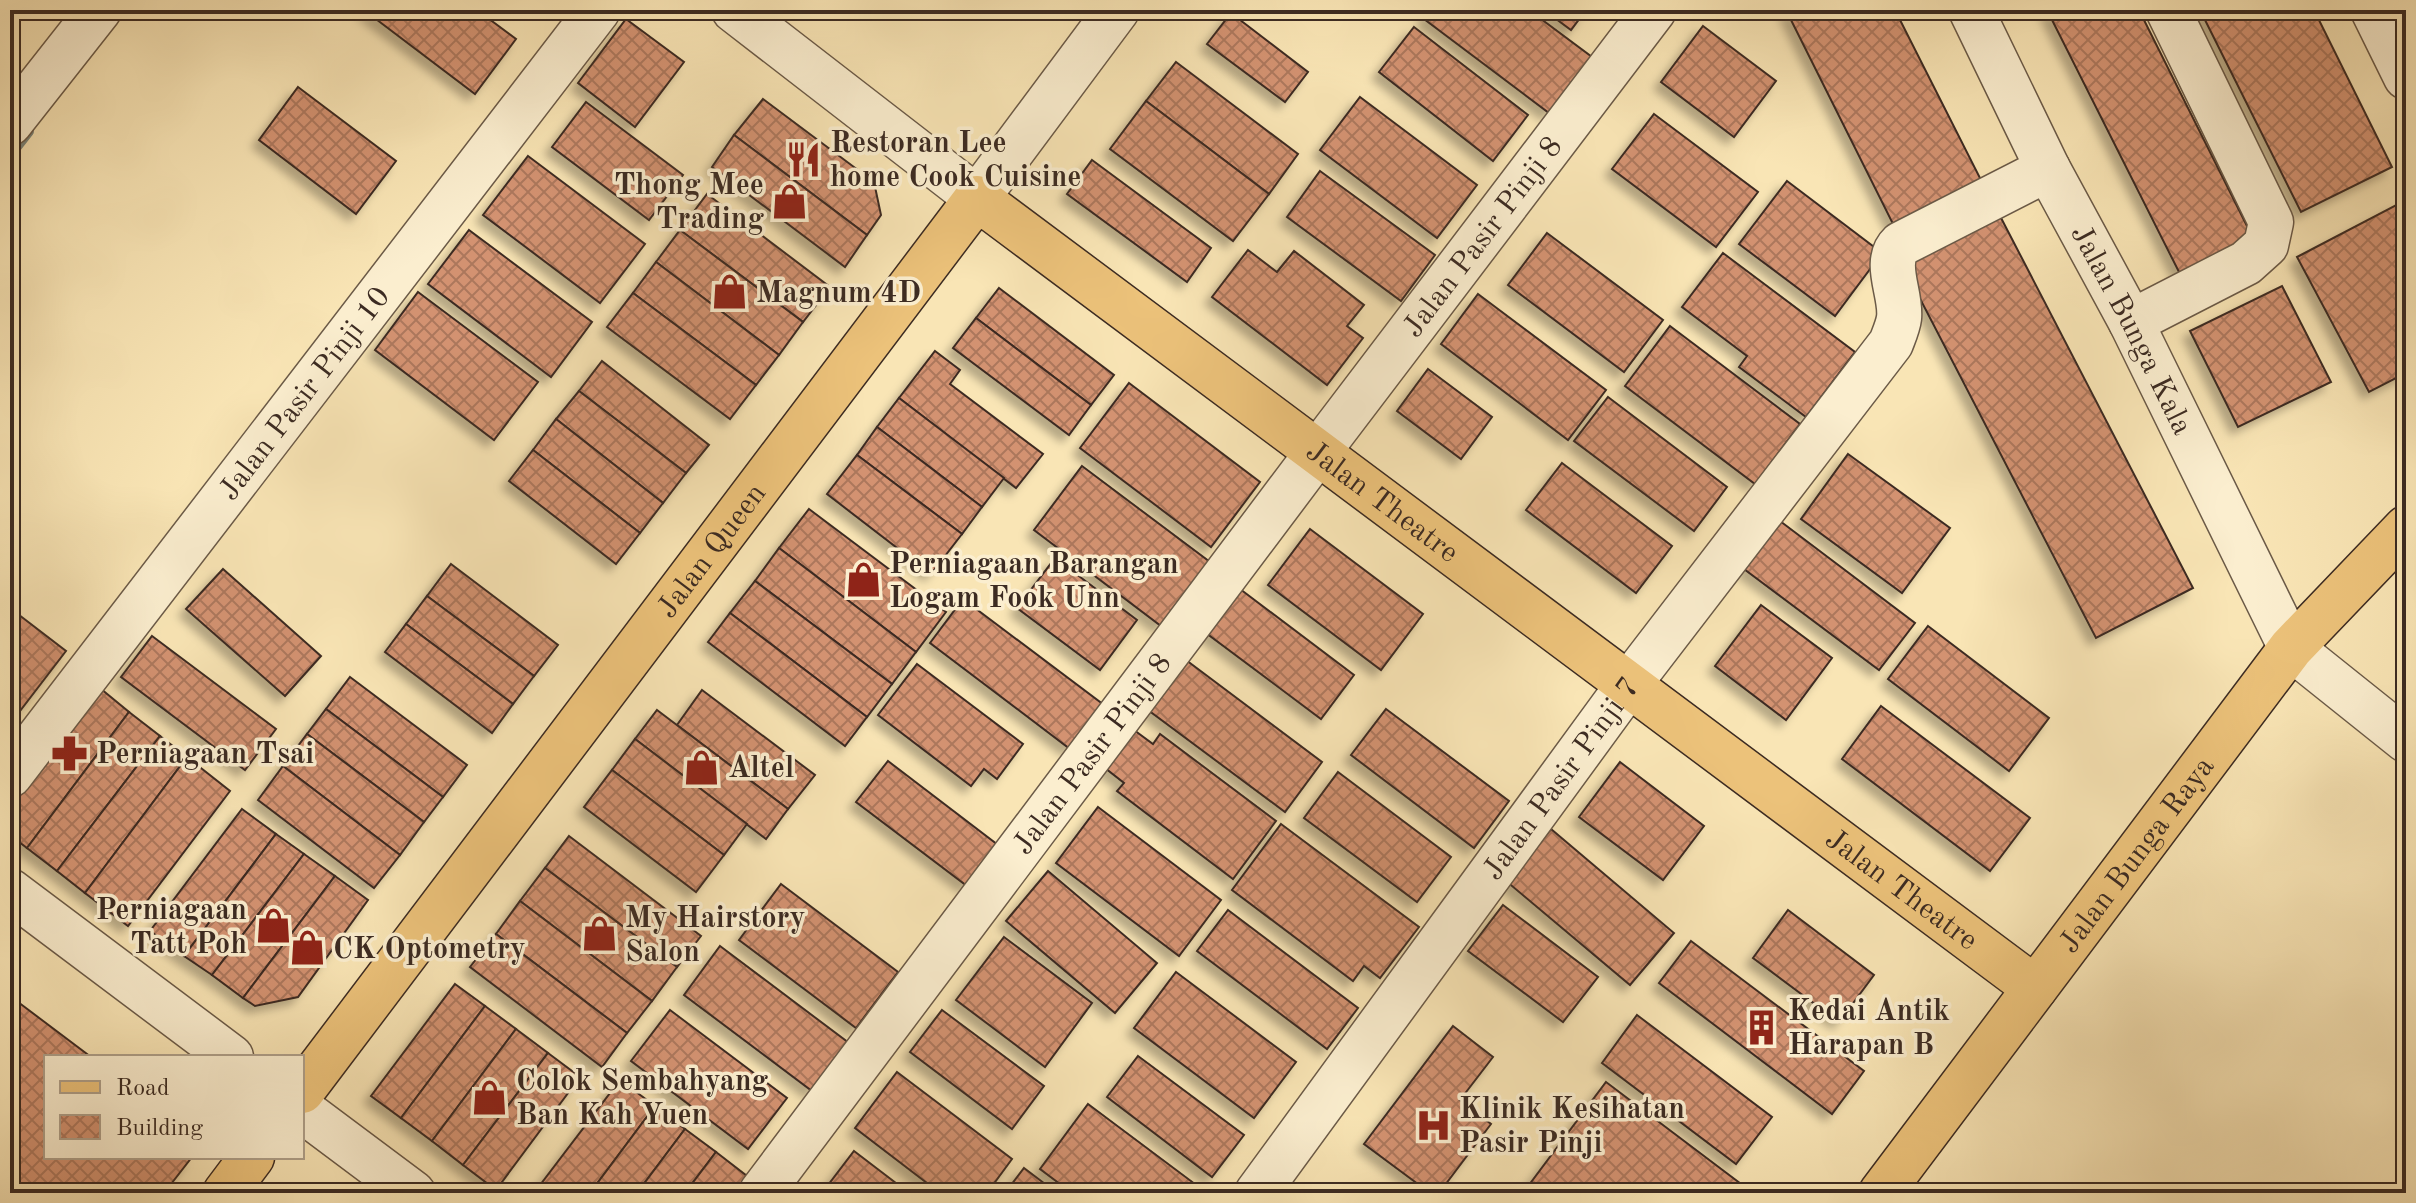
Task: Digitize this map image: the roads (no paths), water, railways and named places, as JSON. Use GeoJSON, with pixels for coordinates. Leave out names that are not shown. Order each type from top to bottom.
{"type":"FeatureCollection","features":[{"type":"Feature","properties":{"kind":"main road","name":"Jalan Theatre"},"geometry":{"type":"LineString","coordinates":[[977,198],[2035,988]]}},
{"type":"Feature","properties":{"kind":"main road","name":"Jalan Queen"},"geometry":{"type":"LineString","coordinates":[[304,1088],[977,198]]}},
{"type":"Feature","properties":{"kind":"main road","name":"Jalan Bunga Raya"},"geometry":{"type":"LineString","coordinates":[[1881,1193],[2291,648],[2406,528]]}},
{"type":"Feature","properties":{"kind":"main road"},"geometry":{"type":"LineString","coordinates":[[225,1193],[250,1159]]}},
{"type":"Feature","properties":{"kind":"street"},"geometry":{"type":"LineString","coordinates":[[10,123],[99,10]]}},
{"type":"Feature","properties":{"kind":"street","name":"Jalan Pasir Pinji 10"},"geometry":{"type":"LineString","coordinates":[[10,775],[598,10]]}},
{"type":"Feature","properties":{"kind":"street","name":"Jalan Theatre"},"geometry":{"type":"LineString","coordinates":[[734,10],[977,198]]}},
{"type":"Feature","properties":{"kind":"street","name":"Jalan Queen"},"geometry":{"type":"LineString","coordinates":[[977,198],[1117,10]]}},
{"type":"Feature","properties":{"kind":"street","name":"Jalan Pasir Pinji 8"},"geometry":{"type":"LineString","coordinates":[[761,1193],[1654,10]]}},
{"type":"Feature","properties":{"kind":"street","name":"Jalan Bunga Kala"},"geometry":{"type":"LineString","coordinates":[[1971,10],[2048,169],[2131,322],[2291,648]]}},
{"type":"Feature","properties":{"kind":"street"},"geometry":{"type":"LineString","coordinates":[[2131,322],[2246,263],[2266,245],[2271,222],[2168,10]]}},
{"type":"Feature","properties":{"kind":"street"},"geometry":{"type":"LineString","coordinates":[[2373,10],[2406,77]]}},
{"type":"Feature","properties":{"kind":"street","name":"Jalan Pasir Pinji 7"},"geometry":{"type":"LineString","coordinates":[[1257,1193],[1629,684],[1891,343],[1899,320],[1898,293],[1891,259],[1894,250],[2048,169]]}},
{"type":"Feature","properties":{"kind":"street"},"geometry":{"type":"LineString","coordinates":[[2291,648],[2406,740]]}},
{"type":"Feature","properties":{"kind":"street"},"geometry":{"type":"LineString","coordinates":[[10,891],[228,1055]]}},
{"type":"Feature","properties":{"kind":"street"},"geometry":{"type":"LineString","coordinates":[[304,1111],[413,1193]]}},
{"type":"Feature","properties":{"kind":"waterway"},"geometry":{"type":"LineString","coordinates":[[10,154],[28,131]]}},
{"type":"Feature","properties":{"kind":"place","name":"Restoran Lee home Cook Cuisine"},"geometry":{"type":"Point","coordinates":[804,159]}},
{"type":"Feature","properties":{"kind":"place","name":"Thong Mee Trading"},"geometry":{"type":"Point","coordinates":[790,201]}},
{"type":"Feature","properties":{"kind":"place","name":"Magnum 4D"},"geometry":{"type":"Point","coordinates":[730,292]}},
{"type":"Feature","properties":{"kind":"place","name":"Perniagaan Barangan Logam Fook Unn"},"geometry":{"type":"Point","coordinates":[863,580]}},
{"type":"Feature","properties":{"kind":"place","name":"Perniagaan Tsai"},"geometry":{"type":"Point","coordinates":[70,753]}},
{"type":"Feature","properties":{"kind":"place","name":"Altel"},"geometry":{"type":"Point","coordinates":[702,767]}},
{"type":"Feature","properties":{"kind":"place","name":"Perniagaan Tatt Poh"},"geometry":{"type":"Point","coordinates":[273,926]}},
{"type":"Feature","properties":{"kind":"place","name":"My Hairstory Salon"},"geometry":{"type":"Point","coordinates":[599,934]}},
{"type":"Feature","properties":{"kind":"place","name":"CK Optometry"},"geometry":{"type":"Point","coordinates":[307,948]}},
{"type":"Feature","properties":{"kind":"place","name":"Kedai Antik Harapan B"},"geometry":{"type":"Point","coordinates":[1762,1027]}},
{"type":"Feature","properties":{"kind":"place","name":"Colok Sembahyang Ban Kah Yuen"},"geometry":{"type":"Point","coordinates":[490,1097]}},
{"type":"Feature","properties":{"kind":"place","name":"Klinik Kesihatan Pasir Pinji"},"geometry":{"type":"Point","coordinates":[1433,1125]}}]}
